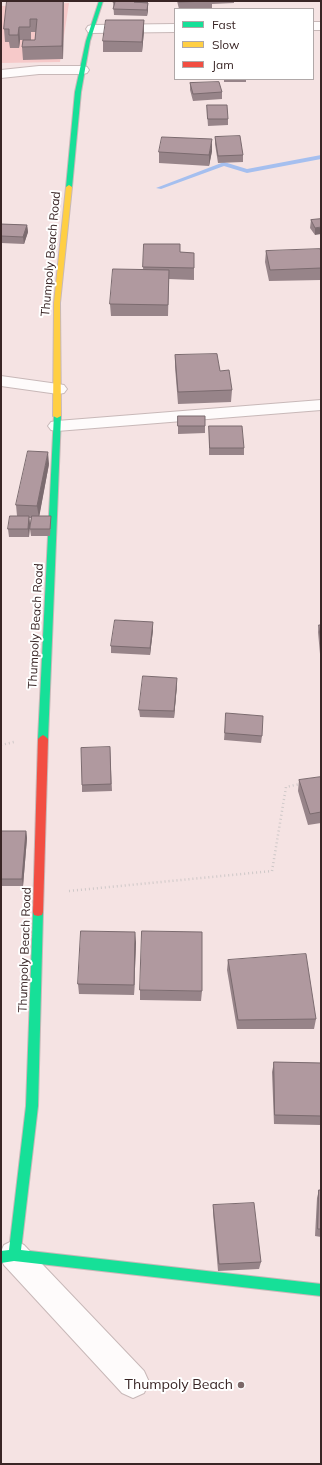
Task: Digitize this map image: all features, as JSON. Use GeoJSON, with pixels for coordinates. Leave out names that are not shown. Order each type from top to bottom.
{"type":"FeatureCollection","features":[{"type":"Feature","properties":{"kind":"main road","name":"Thumpoly Beach Road"},"geometry":{"type":"LineString","coordinates":[[8,1256],[32,1106],[42,756],[57,426],[58,389],[56,303],[78,92],[92,28],[101,1]]}},
{"type":"Feature","properties":{"kind":"main road"},"geometry":{"type":"LineString","coordinates":[[8,1256],[321,1290]]}},
{"type":"Feature","properties":{"kind":"street"},"geometry":{"type":"LineString","coordinates":[[92,28],[174,28]]}},
{"type":"Feature","properties":{"kind":"street"},"geometry":{"type":"LineString","coordinates":[[1,74],[39,70],[83,70]]}},
{"type":"Feature","properties":{"kind":"street"},"geometry":{"type":"LineString","coordinates":[[1,381],[58,389]]}},
{"type":"Feature","properties":{"kind":"street"},"geometry":{"type":"LineString","coordinates":[[57,426],[321,405]]}},
{"type":"Feature","properties":{"kind":"street"},"geometry":{"type":"LineString","coordinates":[[8,1256],[133,1382]]}},
{"type":"Feature","properties":{"kind":"path"},"geometry":{"type":"LineString","coordinates":[[38,894],[272,871],[286,787],[307,783]]}},
{"type":"Feature","properties":{"kind":"shaded area"},"geometry":{"type":"Polygon","coordinates":[[[69,3],[60,62],[1,63],[1,6],[69,3]]]}},
{"type":"Feature","properties":{"kind":"building"},"geometry":{"type":"Polygon","coordinates":[[[7,1],[63,1],[62,46],[22,47],[23,40],[35,40],[37,19],[30,19],[30,27],[19,27],[18,35],[9,35],[9,29],[4,29],[7,1]]]}},
{"type":"Feature","properties":{"kind":"building"},"geometry":{"type":"Polygon","coordinates":[[[113,1],[147,1],[134,2],[148,3],[147,10],[113,9],[115,2],[113,1]]]}},
{"type":"Feature","properties":{"kind":"building"},"geometry":{"type":"Polygon","coordinates":[[[179,1],[210,1],[179,2],[179,1]]]}},
{"type":"Feature","properties":{"kind":"building"},"geometry":{"type":"Polygon","coordinates":[[[106,20],[144,20],[142,42],[103,41],[106,20]]]}},
{"type":"Feature","properties":{"kind":"building"},"geometry":{"type":"Polygon","coordinates":[[[219,82],[222,92],[193,94],[190,83],[219,82]]]}},
{"type":"Feature","properties":{"kind":"building"},"geometry":{"type":"Polygon","coordinates":[[[207,105],[227,105],[228,119],[208,119],[207,105]]]}},
{"type":"Feature","properties":{"kind":"building"},"geometry":{"type":"Polygon","coordinates":[[[240,136],[243,155],[218,156],[215,137],[240,136]]]}},
{"type":"Feature","properties":{"kind":"building"},"geometry":{"type":"Polygon","coordinates":[[[162,137],[212,139],[209,155],[159,152],[162,137]]]}},
{"type":"Feature","properties":{"kind":"building"},"geometry":{"type":"Polygon","coordinates":[[[321,219],[321,227],[315,228],[311,220],[321,219]]]}},
{"type":"Feature","properties":{"kind":"building"},"geometry":{"type":"Polygon","coordinates":[[[1,224],[27,225],[23,237],[1,236],[1,224]]]}},
{"type":"Feature","properties":{"kind":"building"},"geometry":{"type":"Polygon","coordinates":[[[144,244],[180,244],[180,252],[194,253],[194,268],[143,267],[144,244]]]}},
{"type":"Feature","properties":{"kind":"building"},"geometry":{"type":"Polygon","coordinates":[[[320,249],[321,268],[270,270],[266,251],[320,249]]]}},
{"type":"Feature","properties":{"kind":"building"},"geometry":{"type":"Polygon","coordinates":[[[113,269],[169,270],[168,305],[110,304],[113,269]]]}},
{"type":"Feature","properties":{"kind":"building"},"geometry":{"type":"Polygon","coordinates":[[[217,354],[220,371],[229,370],[232,390],[178,392],[175,355],[217,354]]]}},
{"type":"Feature","properties":{"kind":"building"},"geometry":{"type":"Polygon","coordinates":[[[178,416],[205,416],[205,426],[178,426],[178,416]]]}},
{"type":"Feature","properties":{"kind":"building"},"geometry":{"type":"Polygon","coordinates":[[[209,426],[242,426],[244,448],[210,448],[209,426]]]}},
{"type":"Feature","properties":{"kind":"building"},"geometry":{"type":"Polygon","coordinates":[[[28,451],[48,452],[37,506],[16,505],[28,451]]]}},
{"type":"Feature","properties":{"kind":"building"},"geometry":{"type":"Polygon","coordinates":[[[10,516],[29,516],[28,529],[8,529],[10,516]]]}},
{"type":"Feature","properties":{"kind":"building"},"geometry":{"type":"Polygon","coordinates":[[[32,516],[51,516],[50,529],[30,529],[32,516]]]}},
{"type":"Feature","properties":{"kind":"building"},"geometry":{"type":"Polygon","coordinates":[[[115,620],[153,622],[150,648],[111,646],[115,620]]]}},
{"type":"Feature","properties":{"kind":"building"},"geometry":{"type":"Polygon","coordinates":[[[319,625],[321,625],[321,643],[319,625]]]}},
{"type":"Feature","properties":{"kind":"building"},"geometry":{"type":"Polygon","coordinates":[[[143,676],[177,678],[174,711],[139,710],[143,676]]]}},
{"type":"Feature","properties":{"kind":"building"},"geometry":{"type":"Polygon","coordinates":[[[226,713],[263,716],[262,736],[225,733],[226,713]]]}},
{"type":"Feature","properties":{"kind":"building"},"geometry":{"type":"Polygon","coordinates":[[[110,747],[111,784],[82,785],[81,748],[110,747]]]}},
{"type":"Feature","properties":{"kind":"building"},"geometry":{"type":"Polygon","coordinates":[[[321,777],[321,812],[310,814],[299,780],[321,777]]]}},
{"type":"Feature","properties":{"kind":"building"},"geometry":{"type":"Polygon","coordinates":[[[1,831],[26,831],[22,879],[1,879],[1,831]]]}},
{"type":"Feature","properties":{"kind":"building"},"geometry":{"type":"Polygon","coordinates":[[[81,931],[135,932],[134,985],[78,984],[81,931]]]}},
{"type":"Feature","properties":{"kind":"building"},"geometry":{"type":"Polygon","coordinates":[[[142,931],[202,932],[202,991],[140,990],[142,931]]]}},
{"type":"Feature","properties":{"kind":"building"},"geometry":{"type":"Polygon","coordinates":[[[306,954],[316,1019],[238,1020],[228,960],[306,954]]]}},
{"type":"Feature","properties":{"kind":"building"},"geometry":{"type":"Polygon","coordinates":[[[274,1062],[321,1063],[321,1116],[275,1115],[274,1062]]]}},
{"type":"Feature","properties":{"kind":"building"},"geometry":{"type":"Polygon","coordinates":[[[319,1190],[321,1190],[321,1229],[318,1229],[319,1190]]]}},
{"type":"Feature","properties":{"kind":"building"},"geometry":{"type":"Polygon","coordinates":[[[254,1203],[261,1262],[219,1264],[213,1205],[254,1203]]]}},
{"type":"Feature","properties":{"kind":"waterway"},"geometry":{"type":"LineString","coordinates":[[159,188],[224,164],[247,171],[321,157]]}},
{"type":"Feature","properties":{"kind":"traffic: fast"},"geometry":{"type":"LineString","coordinates":[[69,187],[78,92],[88,41],[101,1]]}},
{"type":"Feature","properties":{"kind":"traffic: fast"},"geometry":{"type":"LineString","coordinates":[[43,739],[57,416]]}},
{"type":"Feature","properties":{"kind":"traffic: fast"},"geometry":{"type":"LineString","coordinates":[[14,1255],[32,1106],[38,912]]}},
{"type":"Feature","properties":{"kind":"traffic: fast"},"geometry":{"type":"LineString","coordinates":[[1,1257],[14,1255],[321,1290]]}},
{"type":"Feature","properties":{"kind":"traffic: slow"},"geometry":{"type":"LineString","coordinates":[[57,416],[57,303],[69,187]]}},
{"type":"Feature","properties":{"kind":"traffic: jam"},"geometry":{"type":"LineString","coordinates":[[38,912],[43,739]]}},
{"type":"Feature","properties":{"kind":"place","name":"Thumpoly Beach"},"geometry":{"type":"Point","coordinates":[241,1385]}}]}
